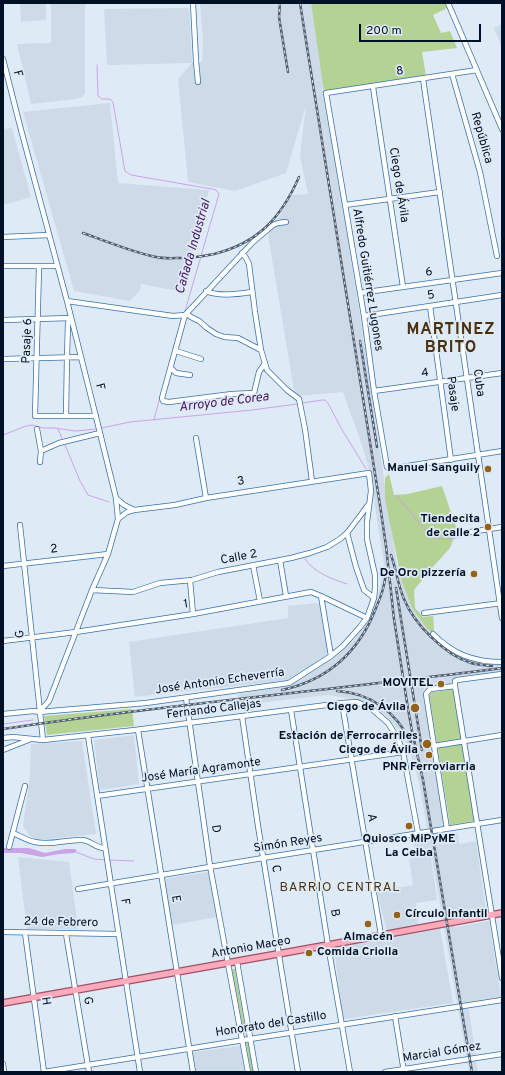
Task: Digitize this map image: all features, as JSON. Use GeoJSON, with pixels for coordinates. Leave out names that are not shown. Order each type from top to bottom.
{"type":"FeatureCollection","features":[{"type":"Feature","properties":{"kind":"main road","name":"Antonio Maceo"},"geometry":{"type":"LineString","coordinates":[[3,1003],[502,913]]}},
{"type":"Feature","properties":{"kind":"street"},"geometry":{"type":"LineString","coordinates":[[193,3],[198,82]]}},
{"type":"Feature","properties":{"kind":"street"},"geometry":{"type":"LineString","coordinates":[[448,3],[502,129]]}},
{"type":"Feature","properties":{"kind":"street","name":"F"},"geometry":{"type":"LineString","coordinates":[[3,59],[96,416],[116,498],[118,519],[108,554],[92,590],[49,701],[39,712]]}},
{"type":"Feature","properties":{"kind":"street","name":"8"},"geometry":{"type":"LineString","coordinates":[[326,93],[477,70]]}},
{"type":"Feature","properties":{"kind":"street","name":"República"},"geometry":{"type":"LineString","coordinates":[[452,74],[480,172],[497,256]]}},
{"type":"Feature","properties":{"kind":"street","name":"Cuba"},"geometry":{"type":"LineString","coordinates":[[423,79],[502,618]]}},
{"type":"Feature","properties":{"kind":"street","name":"Ciego de Ávila"},"geometry":{"type":"LineString","coordinates":[[373,87],[403,287]]}},
{"type":"Feature","properties":{"kind":"street","name":"Alfredo Guitiérrez Lugones"},"geometry":{"type":"LineString","coordinates":[[326,93],[364,316],[374,391],[387,467],[389,469],[451,460]]}},
{"type":"Feature","properties":{"kind":"street"},"geometry":{"type":"LineString","coordinates":[[345,205],[440,192]]}},
{"type":"Feature","properties":{"kind":"street"},"geometry":{"type":"LineString","coordinates":[[265,363],[259,372],[254,393],[232,394],[169,402],[163,401],[162,398],[186,314],[253,242],[273,225],[286,222]]}},
{"type":"Feature","properties":{"kind":"street"},"geometry":{"type":"LineString","coordinates":[[3,237],[48,235]]}},
{"type":"Feature","properties":{"kind":"street"},"geometry":{"type":"LineString","coordinates":[[242,253],[249,264],[261,350],[267,370],[287,390],[299,399],[305,429],[312,481]]}},
{"type":"Feature","properties":{"kind":"street"},"geometry":{"type":"LineString","coordinates":[[3,266],[57,266]]}},
{"type":"Feature","properties":{"kind":"street","name":"Pasaje 6"},"geometry":{"type":"LineString","coordinates":[[40,267],[35,416],[66,416]]}},
{"type":"Feature","properties":{"kind":"street","name":"6"},"geometry":{"type":"LineString","coordinates":[[360,293],[502,273]]}},
{"type":"Feature","properties":{"kind":"street"},"geometry":{"type":"LineString","coordinates":[[206,291],[222,295],[252,292]]}},
{"type":"Feature","properties":{"kind":"street","name":"5"},"geometry":{"type":"LineString","coordinates":[[364,316],[502,295]]}},
{"type":"Feature","properties":{"kind":"street"},"geometry":{"type":"LineString","coordinates":[[67,301],[173,316],[186,314],[199,321],[216,334],[224,337],[238,338],[261,350]]}},
{"type":"Feature","properties":{"kind":"street","name":"Pasaje"},"geometry":{"type":"LineString","coordinates":[[430,306],[451,460]]}},
{"type":"Feature","properties":{"kind":"street"},"geometry":{"type":"LineString","coordinates":[[3,320],[71,318]]}},
{"type":"Feature","properties":{"kind":"street"},"geometry":{"type":"LineString","coordinates":[[71,318],[68,323],[66,416],[96,416]]}},
{"type":"Feature","properties":{"kind":"street"},"geometry":{"type":"LineString","coordinates":[[176,351],[201,359]]}},
{"type":"Feature","properties":{"kind":"street"},"geometry":{"type":"LineString","coordinates":[[3,359],[81,357]]}},
{"type":"Feature","properties":{"kind":"street"},"geometry":{"type":"LineString","coordinates":[[171,368],[176,373],[190,375]]}},
{"type":"Feature","properties":{"kind":"street","name":"4"},"geometry":{"type":"LineString","coordinates":[[374,391],[502,374]]}},
{"type":"Feature","properties":{"kind":"street"},"geometry":{"type":"LineString","coordinates":[[36,429],[41,451],[40,462]]}},
{"type":"Feature","properties":{"kind":"street"},"geometry":{"type":"LineString","coordinates":[[41,451],[60,443],[100,433]]}},
{"type":"Feature","properties":{"kind":"street"},"geometry":{"type":"LineString","coordinates":[[196,438],[206,498]]}},
{"type":"Feature","properties":{"kind":"street"},"geometry":{"type":"LineString","coordinates":[[451,460],[502,451]]}},
{"type":"Feature","properties":{"kind":"street","name":"3"},"geometry":{"type":"LineString","coordinates":[[118,519],[127,512],[134,510],[174,505],[206,498],[369,473],[371,491],[370,502]]}},
{"type":"Feature","properties":{"kind":"street"},"geometry":{"type":"LineString","coordinates":[[116,498],[124,505],[134,510]]}},
{"type":"Feature","properties":{"kind":"street"},"geometry":{"type":"LineString","coordinates":[[367,618],[374,598],[375,588],[367,522],[370,502]]}},
{"type":"Feature","properties":{"kind":"street","name":"Calle 2"},"geometry":{"type":"LineString","coordinates":[[92,590],[133,592],[160,583],[190,580],[218,572],[296,557],[327,547],[340,539],[347,533],[370,502]]}},
{"type":"Feature","properties":{"kind":"street","name":"G"},"geometry":{"type":"LineString","coordinates":[[20,525],[43,740]]}},
{"type":"Feature","properties":{"kind":"street"},"geometry":{"type":"LineString","coordinates":[[464,534],[502,527]]}},
{"type":"Feature","properties":{"kind":"street"},"geometry":{"type":"LineString","coordinates":[[347,533],[356,568],[364,590],[374,598]]}},
{"type":"Feature","properties":{"kind":"street","name":"2"},"geometry":{"type":"LineString","coordinates":[[3,566],[108,554]]}},
{"type":"Feature","properties":{"kind":"street"},"geometry":{"type":"LineString","coordinates":[[280,560],[286,596]]}},
{"type":"Feature","properties":{"kind":"street"},"geometry":{"type":"LineString","coordinates":[[253,565],[260,601]]}},
{"type":"Feature","properties":{"kind":"street"},"geometry":{"type":"LineString","coordinates":[[190,580],[193,614]]}},
{"type":"Feature","properties":{"kind":"street","name":"1"},"geometry":{"type":"LineString","coordinates":[[3,641],[76,632],[193,614],[311,592],[367,618]]}},
{"type":"Feature","properties":{"kind":"street"},"geometry":{"type":"LineString","coordinates":[[321,596],[330,656]]}},
{"type":"Feature","properties":{"kind":"street"},"geometry":{"type":"LineString","coordinates":[[424,613],[501,603]]}},
{"type":"Feature","properties":{"kind":"street","name":"José Antonio Echeverría"},"geometry":{"type":"LineString","coordinates":[[39,712],[146,703],[289,683],[330,656],[352,637],[367,618]]}},
{"type":"Feature","properties":{"kind":"street"},"geometry":{"type":"LineString","coordinates":[[433,634],[446,646],[464,656],[485,662],[502,662]]}},
{"type":"Feature","properties":{"kind":"street"},"geometry":{"type":"LineString","coordinates":[[502,674],[457,680],[455,681],[454,686],[502,978]]}},
{"type":"Feature","properties":{"kind":"street"},"geometry":{"type":"LineString","coordinates":[[447,829],[426,694],[430,689],[454,686]]}},
{"type":"Feature","properties":{"kind":"street","name":"D"},"geometry":{"type":"LineString","coordinates":[[186,698],[210,866],[248,1072]]}},
{"type":"Feature","properties":{"kind":"street","name":"Fernando Callejas"},"geometry":{"type":"LineString","coordinates":[[3,738],[13,737],[43,740],[88,736],[357,702],[372,709],[388,723],[398,739],[403,752],[418,833]]}},
{"type":"Feature","properties":{"kind":"street","name":"A"},"geometry":{"type":"LineString","coordinates":[[342,703],[381,935]]}},
{"type":"Feature","properties":{"kind":"street","name":"B"},"geometry":{"type":"LineString","coordinates":[[291,710],[328,945],[350,1072]]}},
{"type":"Feature","properties":{"kind":"street"},"geometry":{"type":"LineString","coordinates":[[3,714],[34,711],[39,712]]}},
{"type":"Feature","properties":{"kind":"street","name":"C"},"geometry":{"type":"LineString","coordinates":[[242,716],[263,858],[298,1072]]}},
{"type":"Feature","properties":{"kind":"street","name":"E"},"geometry":{"type":"LineString","coordinates":[[138,730],[193,1072]]}},
{"type":"Feature","properties":{"kind":"street"},"geometry":{"type":"LineString","coordinates":[[434,746],[502,735]]}},
{"type":"Feature","properties":{"kind":"street","name":"F"},"geometry":{"type":"LineString","coordinates":[[88,736],[140,1072]]}},
{"type":"Feature","properties":{"kind":"street"},"geometry":{"type":"LineString","coordinates":[[3,750],[33,739]]}},
{"type":"Feature","properties":{"kind":"street","name":"José María Agramonte"},"geometry":{"type":"LineString","coordinates":[[97,796],[403,752]]}},
{"type":"Feature","properties":{"kind":"street"},"geometry":{"type":"LineString","coordinates":[[9,847],[25,786]]}},
{"type":"Feature","properties":{"kind":"street","name":"Simón Reyes"},"geometry":{"type":"LineString","coordinates":[[78,889],[210,866],[502,820]]}},
{"type":"Feature","properties":{"kind":"street"},"geometry":{"type":"LineString","coordinates":[[13,832],[36,843],[83,840],[92,842],[105,850]]}},
{"type":"Feature","properties":{"kind":"street","name":"24 de Febrero"},"geometry":{"type":"LineString","coordinates":[[3,932],[119,934]]}},
{"type":"Feature","properties":{"kind":"street","name":"H"},"geometry":{"type":"LineString","coordinates":[[25,933],[44,1072]]}},
{"type":"Feature","properties":{"kind":"street","name":"G"},"geometry":{"type":"LineString","coordinates":[[66,934],[88,1072]]}},
{"type":"Feature","properties":{"kind":"street"},"geometry":{"type":"LineString","coordinates":[[237,962],[256,1072]]}},
{"type":"Feature","properties":{"kind":"street","name":"Honorato del Castillo"},"geometry":{"type":"LineString","coordinates":[[44,1072],[502,1000]]}},
{"type":"Feature","properties":{"kind":"street"},"geometry":{"type":"LineString","coordinates":[[395,1016],[403,1071]]}},
{"type":"Feature","properties":{"kind":"street","name":"Marcial Gómez"},"geometry":{"type":"LineString","coordinates":[[385,1072],[403,1071],[502,1054]]}},
{"type":"Feature","properties":{"kind":"street"},"geometry":{"type":"LineString","coordinates":[[3,1064],[4,1072]]}},
{"type":"Feature","properties":{"kind":"shaded area"},"geometry":{"type":"Polygon","coordinates":[[[20,3],[46,3],[46,20],[21,22],[20,3]]]}},
{"type":"Feature","properties":{"kind":"shaded area"},"geometry":{"type":"Polygon","coordinates":[[[51,3],[85,3],[85,93],[82,97],[75,99],[31,104],[17,44],[51,43],[51,3]]]}},
{"type":"Feature","properties":{"kind":"shaded area"},"geometry":{"type":"Polygon","coordinates":[[[200,3],[311,3],[398,569],[412,608],[427,630],[446,647],[470,661],[502,665],[502,671],[458,677],[453,683],[427,688],[424,691],[445,826],[439,827],[440,835],[458,833],[459,844],[476,841],[486,911],[453,917],[455,927],[489,921],[501,997],[468,1002],[478,1072],[469,1072],[419,782],[409,748],[401,733],[386,716],[373,706],[359,700],[328,695],[239,705],[238,694],[290,685],[334,658],[354,640],[368,621],[380,590],[384,564],[370,474],[363,448],[343,392],[295,396],[268,235],[292,195],[308,194],[300,156],[306,105],[286,173],[235,191],[188,182],[178,79],[192,63],[107,65],[104,9],[189,8],[192,62],[202,62],[203,40],[200,3]]]}},
{"type":"Feature","properties":{"kind":"shaded area"},"geometry":{"type":"Polygon","coordinates":[[[502,24],[502,48],[494,28],[502,24]]]}},
{"type":"Feature","properties":{"kind":"shaded area"},"geometry":{"type":"Polygon","coordinates":[[[110,103],[118,183],[209,190],[183,292],[141,284],[140,290],[130,301],[74,291],[23,112],[110,103]]]}},
{"type":"Feature","properties":{"kind":"shaded area"},"geometry":{"type":"Polygon","coordinates":[[[12,128],[31,197],[3,205],[3,129],[12,128]]]}},
{"type":"Feature","properties":{"kind":"shaded area"},"geometry":{"type":"Polygon","coordinates":[[[316,603],[320,605],[328,650],[326,655],[290,680],[135,697],[129,642],[288,618],[288,606],[316,603]]]}},
{"type":"Feature","properties":{"kind":"shaded area"},"geometry":{"type":"Polygon","coordinates":[[[134,735],[139,784],[100,790],[94,740],[134,735]]]}},
{"type":"Feature","properties":{"kind":"shaded area"},"geometry":{"type":"Polygon","coordinates":[[[82,741],[96,834],[38,840],[30,836],[23,826],[30,775],[31,744],[82,741]]]}},
{"type":"Feature","properties":{"kind":"shaded area"},"geometry":{"type":"Polygon","coordinates":[[[428,837],[437,900],[416,903],[419,926],[387,932],[377,891],[413,885],[409,859],[416,857],[413,839],[428,837]]]}},
{"type":"Feature","properties":{"kind":"shaded area"},"geometry":{"type":"Polygon","coordinates":[[[3,848],[29,848],[45,853],[65,849],[75,849],[77,851],[74,853],[42,857],[21,853],[3,853],[3,848]]]}},
{"type":"Feature","properties":{"kind":"shaded area"},"geometry":{"type":"Polygon","coordinates":[[[18,857],[69,862],[78,929],[27,929],[18,857]]]}},
{"type":"Feature","properties":{"kind":"shaded area"},"geometry":{"type":"Polygon","coordinates":[[[208,872],[217,917],[172,925],[164,879],[208,872]]]}},
{"type":"Feature","properties":{"kind":"shaded area"},"geometry":{"type":"Polygon","coordinates":[[[440,929],[453,1003],[343,1019],[334,948],[440,929]]]}},
{"type":"Feature","properties":{"kind":"shaded area"},"geometry":{"type":"Polygon","coordinates":[[[240,1046],[245,1072],[196,1072],[193,1052],[240,1046]]]}},
{"type":"Feature","properties":{"kind":"green space"},"geometry":{"type":"Polygon","coordinates":[[[311,3],[445,3],[447,8],[433,15],[441,33],[450,31],[457,48],[422,52],[426,76],[324,91],[311,3]]]}},
{"type":"Feature","properties":{"kind":"green space"},"geometry":{"type":"Polygon","coordinates":[[[389,474],[394,495],[408,494],[442,486],[457,530],[450,548],[414,590],[415,608],[423,617],[433,616],[433,634],[427,629],[412,608],[402,582],[385,499],[385,478],[389,474]]]}},
{"type":"Feature","properties":{"kind":"green space"},"geometry":{"type":"Polygon","coordinates":[[[454,689],[475,821],[450,825],[429,693],[454,689]]]}},
{"type":"Feature","properties":{"kind":"green space"},"geometry":{"type":"Polygon","coordinates":[[[132,709],[134,726],[47,735],[44,716],[132,709]]]}},
{"type":"Feature","properties":{"kind":"green space"},"geometry":{"type":"Polygon","coordinates":[[[232,969],[235,969],[246,1033],[244,1033],[232,969]]]}},
{"type":"Feature","properties":{"kind":"green space"},"geometry":{"type":"Polygon","coordinates":[[[246,1043],[248,1043],[254,1072],[251,1072],[246,1043]]]}},
{"type":"Feature","properties":{"kind":"waterway","name":"Cañada Industrial"},"geometry":{"type":"LineString","coordinates":[[97,65],[98,96],[102,99],[110,99],[113,102],[125,171],[131,175],[212,189],[216,190],[219,194],[185,311]]}},
{"type":"Feature","properties":{"kind":"waterway","name":"Cañada Industrial"},"geometry":{"type":"LineString","coordinates":[[154,420],[160,397]]}},
{"type":"Feature","properties":{"kind":"waterway","name":"Arroyo de Corea"},"geometry":{"type":"LineString","coordinates":[[303,403],[322,400],[325,400],[328,403],[341,428],[366,469]]}},
{"type":"Feature","properties":{"kind":"waterway","name":"Arroyo de Corea"},"geometry":{"type":"LineString","coordinates":[[101,428],[130,422],[297,404]]}},
{"type":"Feature","properties":{"kind":"waterway"},"geometry":{"type":"LineString","coordinates":[[3,435],[32,425],[43,428],[76,431],[96,429]]}},
{"type":"Feature","properties":{"kind":"waterway"},"geometry":{"type":"LineString","coordinates":[[58,429],[62,438]]}},
{"type":"Feature","properties":{"kind":"waterway"},"geometry":{"type":"LineString","coordinates":[[65,445],[80,481],[88,495],[109,502]]}},
{"type":"Feature","properties":{"kind":"waterway","name":"Arroyo de Corea"},"geometry":{"type":"LineString","coordinates":[[397,496],[432,537],[444,539],[460,537]]}},
{"type":"Feature","properties":{"kind":"waterway"},"geometry":{"type":"LineString","coordinates":[[305,559],[319,572],[347,584]]}},
{"type":"Feature","properties":{"kind":"waterway"},"geometry":{"type":"LineString","coordinates":[[3,724],[33,720]]}},
{"type":"Feature","properties":{"kind":"waterway"},"geometry":{"type":"LineString","coordinates":[[76,852],[94,859],[106,860]]}},
{"type":"Feature","properties":{"kind":"waterway"},"geometry":{"type":"LineString","coordinates":[[109,860],[134,861]]}},
{"type":"Feature","properties":{"kind":"railway"},"geometry":{"type":"LineString","coordinates":[[280,3],[279,17],[288,72]]}},
{"type":"Feature","properties":{"kind":"railway"},"geometry":{"type":"LineString","coordinates":[[300,3],[380,505],[394,619],[408,709],[423,780],[472,1072]]}},
{"type":"Feature","properties":{"kind":"railway"},"geometry":{"type":"LineString","coordinates":[[83,233],[159,258],[191,258],[214,254],[243,243],[266,227],[284,205],[299,177]]}},
{"type":"Feature","properties":{"kind":"railway"},"geometry":{"type":"LineString","coordinates":[[360,341],[377,447]]}},
{"type":"Feature","properties":{"kind":"railway"},"geometry":{"type":"LineString","coordinates":[[391,555],[404,599],[409,609],[423,628],[441,646],[461,659],[474,664],[492,666]]}},
{"type":"Feature","properties":{"kind":"railway"},"geometry":{"type":"LineString","coordinates":[[282,690],[314,679],[340,662],[351,651],[369,624],[380,600],[386,572]]}},
{"type":"Feature","properties":{"kind":"railway"},"geometry":{"type":"LineString","coordinates":[[396,588],[422,750]]}},
{"type":"Feature","properties":{"kind":"railway"},"geometry":{"type":"LineString","coordinates":[[3,729],[128,712],[502,668]]}},
{"type":"Feature","properties":{"kind":"railway"},"geometry":{"type":"LineString","coordinates":[[337,691],[361,696],[381,706],[398,722],[411,742]]}},
{"type":"Feature","properties":{"kind":"place","name":"Manuel Sanguily"},"geometry":{"type":"Point","coordinates":[488,469]}},
{"type":"Feature","properties":{"kind":"place","name":"Tiendecita de calle 2"},"geometry":{"type":"Point","coordinates":[488,527]}},
{"type":"Feature","properties":{"kind":"place","name":"De Oro pizzería"},"geometry":{"type":"Point","coordinates":[474,574]}},
{"type":"Feature","properties":{"kind":"place","name":"MOVITEL"},"geometry":{"type":"Point","coordinates":[441,684]}},
{"type":"Feature","properties":{"kind":"place","name":"Ciego de Ávila"},"geometry":{"type":"Point","coordinates":[415,708]}},
{"type":"Feature","properties":{"kind":"place","name":"Estación de Ferrocarriles Ciego de Ávila"},"geometry":{"type":"Point","coordinates":[427,744]}},
{"type":"Feature","properties":{"kind":"place","name":"PNR Ferroviarria"},"geometry":{"type":"Point","coordinates":[429,755]}},
{"type":"Feature","properties":{"kind":"place","name":"Quiosco MiPyME La Ceiba"},"geometry":{"type":"Point","coordinates":[409,826]}},
{"type":"Feature","properties":{"kind":"place","name":"Círculo Infantil"},"geometry":{"type":"Point","coordinates":[397,915]}},
{"type":"Feature","properties":{"kind":"place","name":"Almacén"},"geometry":{"type":"Point","coordinates":[368,924]}},
{"type":"Feature","properties":{"kind":"place","name":"Comida Criolla"},"geometry":{"type":"Point","coordinates":[309,953]}},
{"type":"Feature","properties":{"kind":"district","name":"MARTINEZ BRITO"},"geometry":{"type":"Point","coordinates":[451,340]}},
{"type":"Feature","properties":{"kind":"district","name":"BARRIO CENTRAL"},"geometry":{"type":"Point","coordinates":[340,888]}}]}
